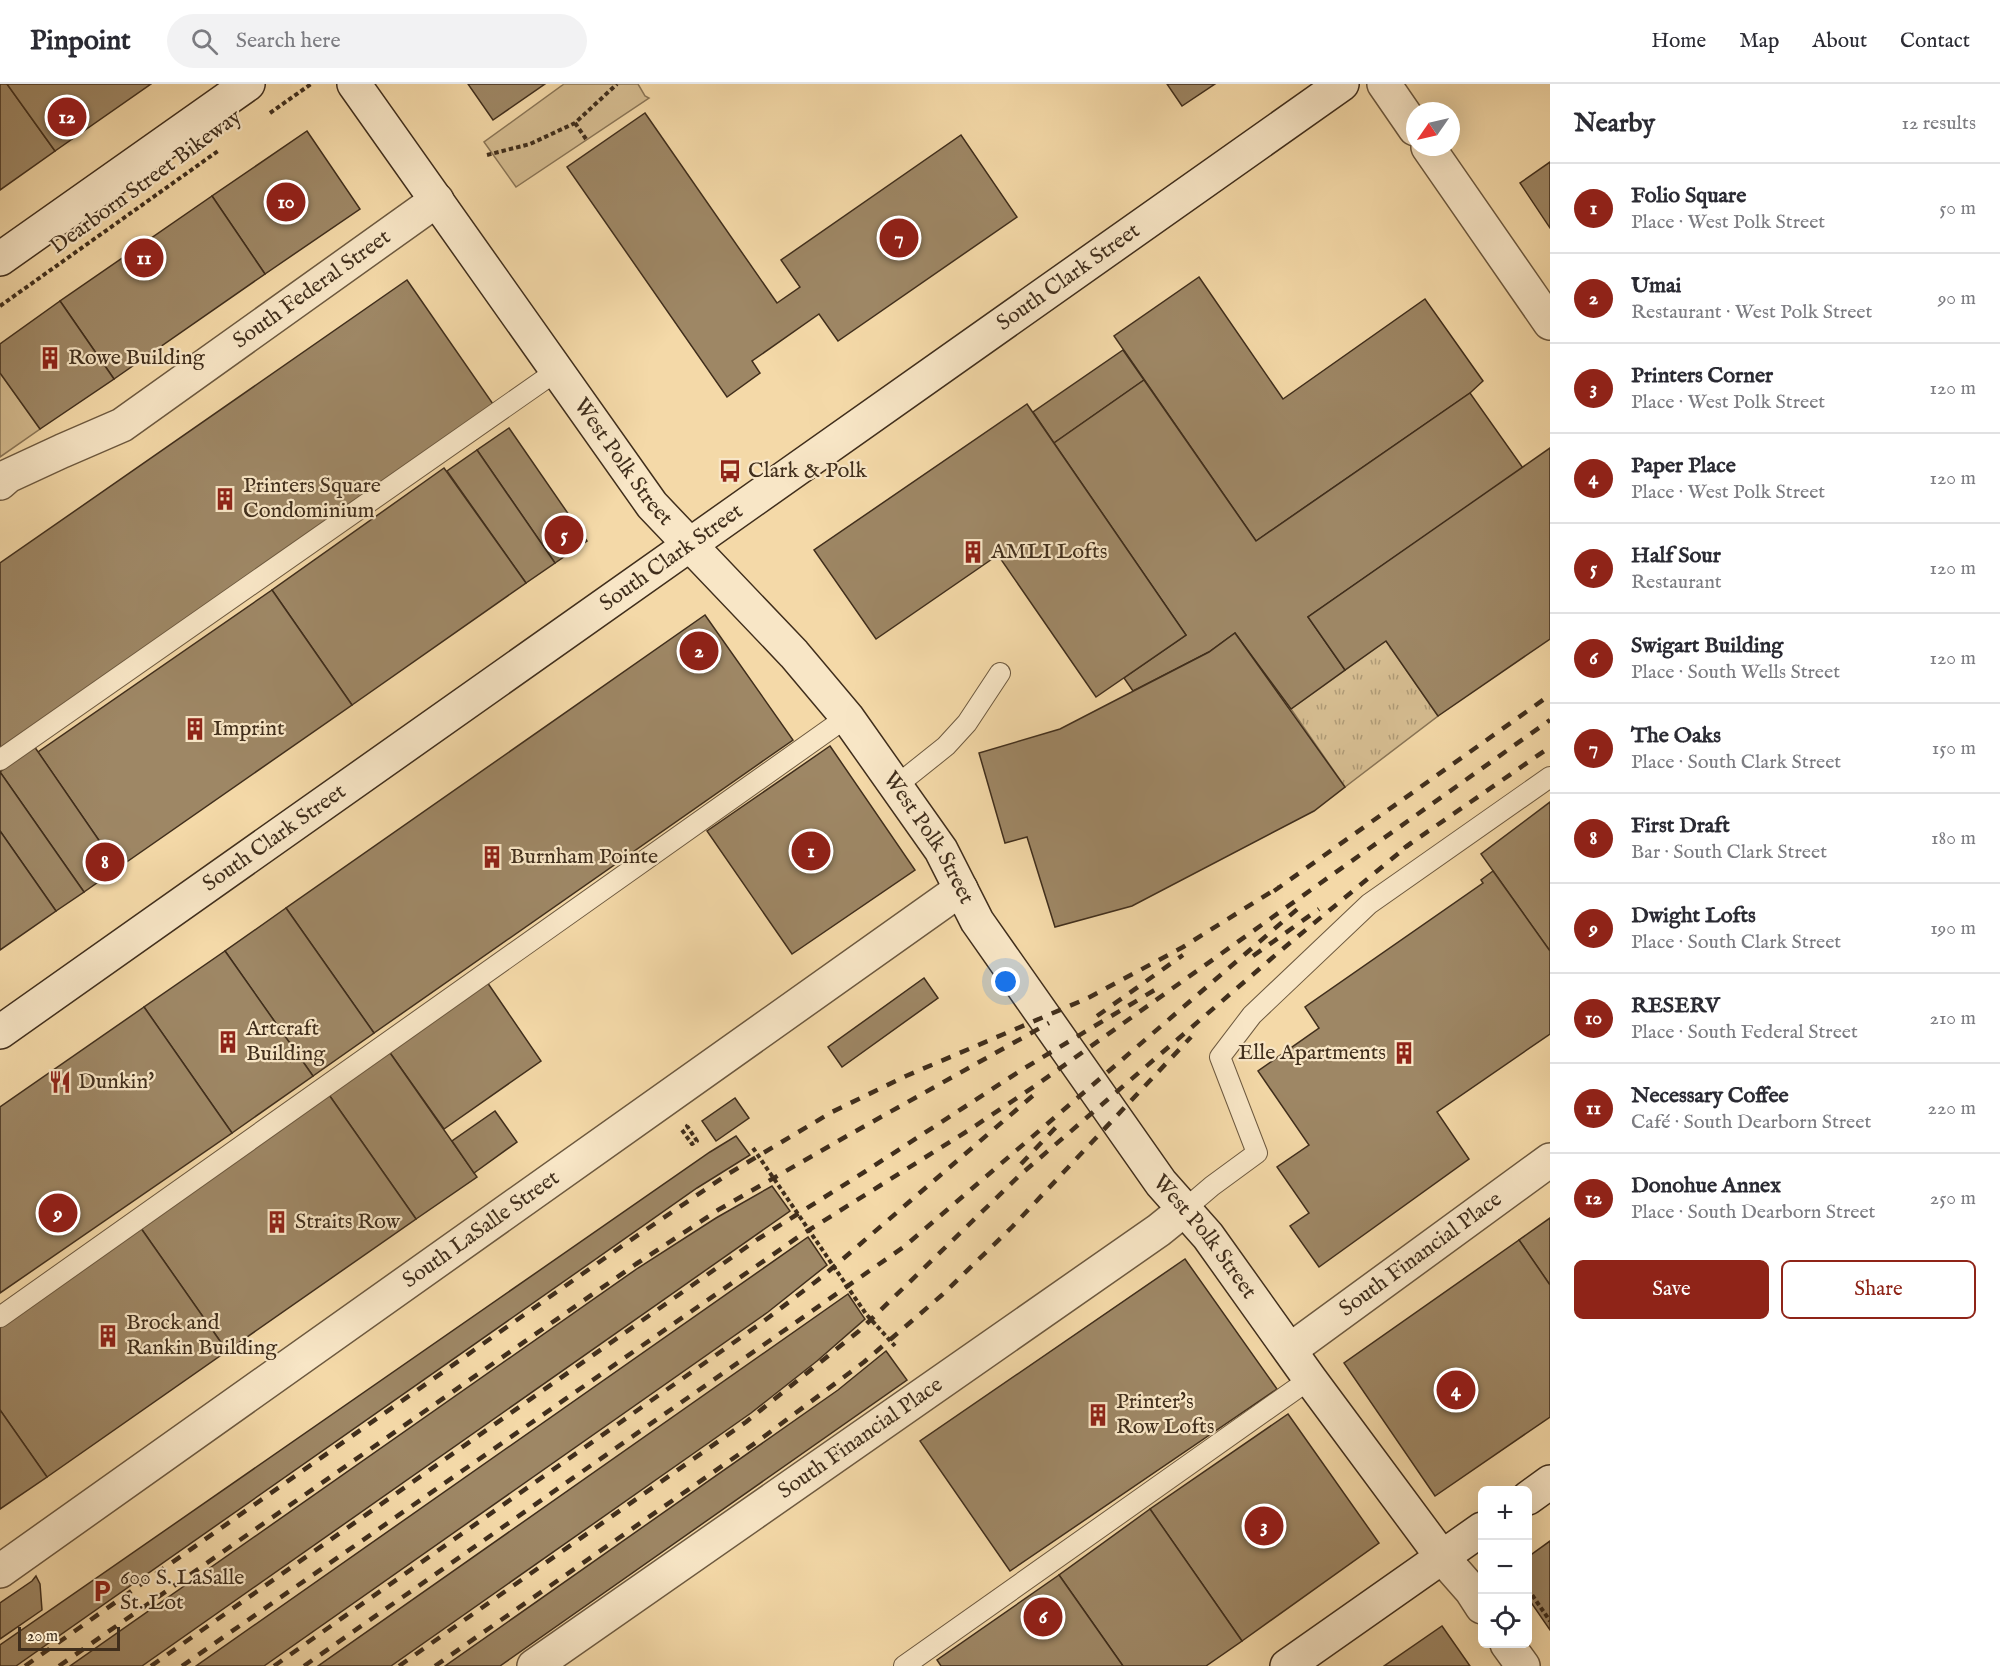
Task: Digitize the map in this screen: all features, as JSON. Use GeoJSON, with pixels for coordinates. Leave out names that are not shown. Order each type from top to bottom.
{"type":"FeatureCollection","features":[{"type":"Feature","properties":{"kind":"main road"},"geometry":{"type":"LineString","coordinates":[[0,259],[248,84]]}},
{"type":"Feature","properties":{"kind":"main road","name":"West Polk Street"},"geometry":{"type":"LineString","coordinates":[[354,84],[652,504],[794,654],[847,717],[941,850],[977,921],[1161,1183],[1216,1246],[1310,1379],[1442,1557],[1478,1601]]}},
{"type":"Feature","properties":{"kind":"main road","name":"South Clark Street"},"geometry":{"type":"LineString","coordinates":[[0,1032],[1342,84]]}},
{"type":"Feature","properties":{"kind":"main road"},"geometry":{"type":"LineString","coordinates":[[1384,84],[1406,116]]}},
{"type":"Feature","properties":{"kind":"main road"},"geometry":{"type":"LineString","coordinates":[[1434,156],[1550,322]]}},
{"type":"Feature","properties":{"kind":"main road","name":"South Federal Street"},"geometry":{"type":"LineString","coordinates":[[0,483],[8,476],[122,425],[437,200]]}},
{"type":"Feature","properties":{"kind":"main road","name":"South LaSalle Street"},"geometry":{"type":"LineString","coordinates":[[0,1571],[961,889]]}},
{"type":"Feature","properties":{"kind":"main road","name":"South Financial Place"},"geometry":{"type":"LineString","coordinates":[[1290,1350],[1550,1160]]}},
{"type":"Feature","properties":{"kind":"main road","name":"South Financial Place"},"geometry":{"type":"LineString","coordinates":[[534,1666],[1159,1230],[1185,1209]]}},
{"type":"Feature","properties":{"kind":"main road"},"geometry":{"type":"LineString","coordinates":[[1532,1495],[1550,1482]]}},
{"type":"Feature","properties":{"kind":"main road"},"geometry":{"type":"LineString","coordinates":[[1287,1666],[1478,1532]]}},
{"type":"Feature","properties":{"kind":"main road"},"geometry":{"type":"LineString","coordinates":[[1510,1648],[1522,1666]]}},
{"type":"Feature","properties":{"kind":"lane"},"geometry":{"type":"LineString","coordinates":[[0,760],[558,370]]}},
{"type":"Feature","properties":{"kind":"lane"},"geometry":{"type":"LineString","coordinates":[[896,786],[953,739],[967,723],[1000,673]]}},
{"type":"Feature","properties":{"kind":"lane"},"geometry":{"type":"LineString","coordinates":[[0,1317],[847,717]]}},
{"type":"Feature","properties":{"kind":"lane"},"geometry":{"type":"LineString","coordinates":[[1185,1209],[1212,1186],[1257,1154],[1220,1057],[1252,1015],[1369,904],[1550,777]]}},
{"type":"Feature","properties":{"kind":"lane"},"geometry":{"type":"LineString","coordinates":[[904,1666],[1310,1379]]}},
{"type":"Feature","properties":{"kind":"path","name":"Dearborn Street Bikeway"},"geometry":{"type":"LineString","coordinates":[[267,115],[311,84]]}},
{"type":"Feature","properties":{"kind":"path"},"geometry":{"type":"LineString","coordinates":[[487,155],[530,144],[575,123],[617,84]]}},
{"type":"Feature","properties":{"kind":"path"},"geometry":{"type":"LineString","coordinates":[[575,123],[586,139]]}},
{"type":"Feature","properties":{"kind":"path","name":"Dearborn Street Bikeway"},"geometry":{"type":"LineString","coordinates":[[0,306],[219,149]]}},
{"type":"Feature","properties":{"kind":"path"},"geometry":{"type":"LineString","coordinates":[[682,1130],[692,1144],[697,1141],[687,1126],[690,1124]]}},
{"type":"Feature","properties":{"kind":"path"},"geometry":{"type":"LineString","coordinates":[[753,1148],[866,1314],[896,1346]]}},
{"type":"Feature","properties":{"kind":"path"},"geometry":{"type":"LineString","coordinates":[[1531,1594],[1550,1621]]}},
{"type":"Feature","properties":{"kind":"green space"},"geometry":{"type":"Polygon","coordinates":[[[564,84],[638,84],[645,96],[649,98],[516,187],[484,142],[564,84]]]}},
{"type":"Feature","properties":{"kind":"green space"},"geometry":{"type":"Polygon","coordinates":[[[0,373],[40,429],[0,457],[0,373]]]}},
{"type":"Feature","properties":{"kind":"green space"},"geometry":{"type":"Polygon","coordinates":[[[1386,641],[1438,716],[1345,787],[1291,709],[1386,641]]]}},
{"type":"Feature","properties":{"kind":"building"},"geometry":{"type":"Polygon","coordinates":[[[0,84],[7,84],[55,151],[0,190],[0,84]]]}},
{"type":"Feature","properties":{"kind":"building"},"geometry":{"type":"Polygon","coordinates":[[[7,84],[151,84],[55,151],[7,84]]]}},
{"type":"Feature","properties":{"kind":"building"},"geometry":{"type":"Polygon","coordinates":[[[468,84],[545,84],[493,120],[468,84]]]}},
{"type":"Feature","properties":{"kind":"building"},"geometry":{"type":"Polygon","coordinates":[[[1167,84],[1215,84],[1182,106],[1167,84]]]}},
{"type":"Feature","properties":{"kind":"building"},"geometry":{"type":"Polygon","coordinates":[[[645,113],[777,303],[800,287],[781,260],[961,135],[1017,217],[838,341],[819,314],[752,361],[760,373],[727,397],[567,167],[645,113]]]}},
{"type":"Feature","properties":{"kind":"building"},"geometry":{"type":"Polygon","coordinates":[[[307,131],[360,209],[265,274],[212,196],[307,131]]]}},
{"type":"Feature","properties":{"kind":"building"},"geometry":{"type":"Polygon","coordinates":[[[1550,162],[1550,228],[1520,183],[1550,162]]]}},
{"type":"Feature","properties":{"kind":"building"},"geometry":{"type":"Polygon","coordinates":[[[212,196],[265,274],[114,379],[60,301],[212,196]]]}},
{"type":"Feature","properties":{"kind":"building"},"geometry":{"type":"Polygon","coordinates":[[[1199,277],[1283,399],[1425,299],[1483,381],[1470,393],[1256,541],[1114,336],[1199,277]]]}},
{"type":"Feature","properties":{"kind":"building","name":"Printers Square Condominium"},"geometry":{"type":"Polygon","coordinates":[[[407,280],[493,404],[0,752],[0,563],[407,280]]]}},
{"type":"Feature","properties":{"kind":"building","name":"Rowe Building"},"geometry":{"type":"Polygon","coordinates":[[[60,301],[114,379],[40,429],[0,373],[0,344],[60,301]]]}},
{"type":"Feature","properties":{"kind":"building"},"geometry":{"type":"Polygon","coordinates":[[[1123,350],[1144,380],[1054,443],[1033,412],[1123,350]]]}},
{"type":"Feature","properties":{"kind":"building"},"geometry":{"type":"Polygon","coordinates":[[[1144,380],[1256,541],[1470,393],[1523,468],[1308,617],[1345,670],[1291,709],[1235,633],[1209,652],[1133,691],[1124,678],[1186,635],[1054,443],[1144,380]]]}},
{"type":"Feature","properties":{"kind":"building","name":"AMLI Lofts"},"geometry":{"type":"Polygon","coordinates":[[[1027,404],[1186,635],[1096,697],[998,555],[876,639],[814,550],[1027,404]]]}},
{"type":"Feature","properties":{"kind":"building"},"geometry":{"type":"Polygon","coordinates":[[[509,428],[587,541],[555,563],[477,450],[509,428]]]}},
{"type":"Feature","properties":{"kind":"building"},"geometry":{"type":"Polygon","coordinates":[[[1550,448],[1550,639],[1438,716],[1386,641],[1345,670],[1308,617],[1550,448]]]}},
{"type":"Feature","properties":{"kind":"building"},"geometry":{"type":"Polygon","coordinates":[[[477,450],[555,563],[526,583],[447,471],[477,450]]]}},
{"type":"Feature","properties":{"kind":"building"},"geometry":{"type":"Polygon","coordinates":[[[444,468],[526,583],[352,705],[272,590],[444,468]]]}},
{"type":"Feature","properties":{"kind":"building","name":"Imprint"},"geometry":{"type":"Polygon","coordinates":[[[272,590],[352,705],[118,868],[38,752],[272,590]]]}},
{"type":"Feature","properties":{"kind":"building","name":"Burnham Pointe"},"geometry":{"type":"Polygon","coordinates":[[[705,615],[793,740],[374,1033],[286,908],[705,615]]]}},
{"type":"Feature","properties":{"kind":"building"},"geometry":{"type":"Polygon","coordinates":[[[1235,633],[1345,787],[1314,811],[1132,906],[1055,927],[1027,837],[1005,843],[979,753],[1060,729],[1209,652],[1235,633]]]}},
{"type":"Feature","properties":{"kind":"building"},"geometry":{"type":"Polygon","coordinates":[[[34,746],[118,868],[84,892],[0,772],[34,746]]]}},
{"type":"Feature","properties":{"kind":"building"},"geometry":{"type":"Polygon","coordinates":[[[830,746],[915,870],[792,954],[707,831],[830,746]]]}},
{"type":"Feature","properties":{"kind":"building"},"geometry":{"type":"Polygon","coordinates":[[[0,772],[84,892],[56,911],[0,831],[0,772]]]}},
{"type":"Feature","properties":{"kind":"building"},"geometry":{"type":"Polygon","coordinates":[[[1550,802],[1550,951],[1481,854],[1550,802]]]}},
{"type":"Feature","properties":{"kind":"building"},"geometry":{"type":"Polygon","coordinates":[[[0,831],[56,911],[0,950],[0,831]]]}},
{"type":"Feature","properties":{"kind":"building","name":"Elle Apartments"},"geometry":{"type":"Polygon","coordinates":[[[1493,871],[1550,951],[1550,1034],[1437,1112],[1469,1159],[1319,1267],[1290,1226],[1309,1213],[1277,1167],[1309,1145],[1258,1071],[1319,1028],[1305,1007],[1483,883],[1481,880],[1493,871]]]}},
{"type":"Feature","properties":{"kind":"building"},"geometry":{"type":"Polygon","coordinates":[[[286,908],[374,1033],[313,1076],[225,951],[286,908]]]}},
{"type":"Feature","properties":{"kind":"building","name":"Artcraft Building"},"geometry":{"type":"Polygon","coordinates":[[[225,951],[313,1076],[232,1133],[144,1007],[225,951]]]}},
{"type":"Feature","properties":{"kind":"building"},"geometry":{"type":"Polygon","coordinates":[[[924,978],[938,998],[842,1067],[828,1047],[924,978]]]}},
{"type":"Feature","properties":{"kind":"building"},"geometry":{"type":"Polygon","coordinates":[[[487,982],[541,1061],[444,1129],[388,1050],[487,982]]]}},
{"type":"Feature","properties":{"kind":"building"},"geometry":{"type":"Polygon","coordinates":[[[144,1007],[232,1133],[0,1293],[0,1107],[144,1007]]]}},
{"type":"Feature","properties":{"kind":"building"},"geometry":{"type":"Polygon","coordinates":[[[388,1050],[477,1177],[416,1219],[327,1092],[388,1050]]]}},
{"type":"Feature","properties":{"kind":"building","name":"Straits Row"},"geometry":{"type":"Polygon","coordinates":[[[327,1092],[416,1219],[227,1351],[138,1224],[327,1092]]]}},
{"type":"Feature","properties":{"kind":"building"},"geometry":{"type":"Polygon","coordinates":[[[735,1098],[749,1118],[716,1141],[702,1121],[735,1098]]]}},
{"type":"Feature","properties":{"kind":"building"},"geometry":{"type":"Polygon","coordinates":[[[495,1111],[517,1142],[474,1173],[452,1141],[495,1111]]]}},
{"type":"Feature","properties":{"kind":"building"},"geometry":{"type":"Polygon","coordinates":[[[736,1136],[750,1155],[697,1188],[16,1666],[0,1666],[0,1645],[736,1136]]]}},
{"type":"Feature","properties":{"kind":"building"},"geometry":{"type":"Polygon","coordinates":[[[772,1186],[790,1211],[142,1666],[70,1666],[638,1268],[716,1218],[772,1186]]]}},
{"type":"Feature","properties":{"kind":"building"},"geometry":{"type":"Polygon","coordinates":[[[1550,1218],[1550,1285],[1519,1240],[1550,1218]]]}},
{"type":"Feature","properties":{"kind":"building","name":"Brock and Rankin Building"},"geometry":{"type":"Polygon","coordinates":[[[138,1224],[227,1351],[47,1477],[0,1410],[0,1321],[138,1224]]]}},
{"type":"Feature","properties":{"kind":"building"},"geometry":{"type":"Polygon","coordinates":[[[808,1237],[827,1265],[768,1312],[264,1666],[196,1666],[808,1237]]]}},
{"type":"Feature","properties":{"kind":"building"},"geometry":{"type":"Polygon","coordinates":[[[1519,1240],[1550,1285],[1550,1417],[1435,1496],[1344,1363],[1519,1240]]]}},
{"type":"Feature","properties":{"kind":"building","name":"Printer's Row Lofts"},"geometry":{"type":"Polygon","coordinates":[[[1185,1259],[1277,1389],[1010,1571],[920,1441],[1185,1259]]]}},
{"type":"Feature","properties":{"kind":"building"},"geometry":{"type":"Polygon","coordinates":[[[848,1294],[865,1319],[817,1361],[751,1413],[391,1666],[318,1666],[848,1294]]]}},
{"type":"Feature","properties":{"kind":"building"},"geometry":{"type":"Polygon","coordinates":[[[886,1351],[907,1380],[500,1666],[445,1666],[838,1390],[886,1351]]]}},
{"type":"Feature","properties":{"kind":"building"},"geometry":{"type":"Polygon","coordinates":[[[0,1410],[47,1477],[0,1509],[0,1410]]]}},
{"type":"Feature","properties":{"kind":"building"},"geometry":{"type":"Polygon","coordinates":[[[1288,1414],[1379,1543],[1242,1641],[1150,1509],[1288,1414]]]}},
{"type":"Feature","properties":{"kind":"building"},"geometry":{"type":"Polygon","coordinates":[[[1150,1509],[1242,1641],[1206,1666],[1123,1666],[1059,1575],[1150,1509]]]}},
{"type":"Feature","properties":{"kind":"building"},"geometry":{"type":"Polygon","coordinates":[[[1550,1541],[1550,1630],[1532,1604],[1532,1554],[1550,1541]]]}},
{"type":"Feature","properties":{"kind":"building"},"geometry":{"type":"Polygon","coordinates":[[[1059,1575],[1123,1666],[941,1666],[937,1660],[1059,1575]]]}},
{"type":"Feature","properties":{"kind":"building"},"geometry":{"type":"Polygon","coordinates":[[[36,1576],[40,1584],[42,1610],[0,1639],[0,1603],[36,1576]]]}},
{"type":"Feature","properties":{"kind":"building"},"geometry":{"type":"Polygon","coordinates":[[[1442,1626],[1470,1666],[1384,1666],[1442,1626]]]}},
{"type":"Feature","properties":{"kind":"railway"},"geometry":{"type":"LineString","coordinates":[[1274,891],[1550,695]]}},
{"type":"Feature","properties":{"kind":"railway"},"geometry":{"type":"LineString","coordinates":[[182,1666],[801,1235],[1035,1086],[1550,720]]}},
{"type":"Feature","properties":{"kind":"railway"},"geometry":{"type":"LineString","coordinates":[[1404,848],[1550,747]]}},
{"type":"Feature","properties":{"kind":"railway"},"geometry":{"type":"LineString","coordinates":[[399,1666],[746,1422],[859,1331],[1020,1175],[1279,952],[1411,843]]}},
{"type":"Feature","properties":{"kind":"railway"},"geometry":{"type":"LineString","coordinates":[[25,1666],[728,1174],[832,1112],[906,1076],[1088,998],[1183,947],[1279,887]]}},
{"type":"Feature","properties":{"kind":"railway"},"geometry":{"type":"LineString","coordinates":[[304,1666],[905,1246],[1301,906]]}},
{"type":"Feature","properties":{"kind":"railway"},"geometry":{"type":"LineString","coordinates":[[1253,956],[1319,909]]}},
{"type":"Feature","properties":{"kind":"railway"},"geometry":{"type":"LineString","coordinates":[[1097,1016],[1183,955]]}},
{"type":"Feature","properties":{"kind":"railway"},"geometry":{"type":"LineString","coordinates":[[151,1666],[758,1239],[1023,1069],[1158,988]]}},
{"type":"Feature","properties":{"kind":"railway"},"geometry":{"type":"LineString","coordinates":[[59,1666],[636,1264],[718,1210],[1049,1023]]}},
{"type":"Feature","properties":{"kind":"railway"},"geometry":{"type":"LineString","coordinates":[[435,1666],[758,1441],[864,1362],[942,1295],[1012,1227],[1191,1037]]}},
{"type":"Feature","properties":{"kind":"railway"},"geometry":{"type":"LineString","coordinates":[[274,1666],[760,1324],[823,1276],[1036,1093]]}},
{"type":"Feature","properties":{"kind":"railway"},"geometry":{"type":"LineString","coordinates":[[1021,1164],[1060,1123]]}},
{"type":"Feature","properties":{"kind":"place","name":"Donohue Annex"},"geometry":{"type":"Point","coordinates":[67,117]}},
{"type":"Feature","properties":{"kind":"place","name":"RESERV"},"geometry":{"type":"Point","coordinates":[286,202]}},
{"type":"Feature","properties":{"kind":"place","name":"The Oaks"},"geometry":{"type":"Point","coordinates":[899,238]}},
{"type":"Feature","properties":{"kind":"place","name":"Necessary Coffee"},"geometry":{"type":"Point","coordinates":[144,258]}},
{"type":"Feature","properties":{"kind":"place","name":"Rowe Building"},"geometry":{"type":"Point","coordinates":[50,358]}},
{"type":"Feature","properties":{"kind":"place","name":"Clark & Polk"},"geometry":{"type":"Point","coordinates":[730,471]}},
{"type":"Feature","properties":{"kind":"place","name":"Printers Square Condominium"},"geometry":{"type":"Point","coordinates":[225,499]}},
{"type":"Feature","properties":{"kind":"place","name":"Half Sour"},"geometry":{"type":"Point","coordinates":[564,535]}},
{"type":"Feature","properties":{"kind":"place","name":"AMLI Lofts"},"geometry":{"type":"Point","coordinates":[973,552]}},
{"type":"Feature","properties":{"kind":"place","name":"Umai"},"geometry":{"type":"Point","coordinates":[699,651]}},
{"type":"Feature","properties":{"kind":"place","name":"Imprint"},"geometry":{"type":"Point","coordinates":[195,729]}},
{"type":"Feature","properties":{"kind":"place","name":"Folio Square"},"geometry":{"type":"Point","coordinates":[811,851]}},
{"type":"Feature","properties":{"kind":"place","name":"Burnham Pointe"},"geometry":{"type":"Point","coordinates":[492,857]}},
{"type":"Feature","properties":{"kind":"place","name":"First Draft"},"geometry":{"type":"Point","coordinates":[105,862]}},
{"type":"Feature","properties":{"kind":"place","name":"Artcraft Building"},"geometry":{"type":"Point","coordinates":[228,1042]}},
{"type":"Feature","properties":{"kind":"place","name":"Elle Apartments"},"geometry":{"type":"Point","coordinates":[1404,1053]}},
{"type":"Feature","properties":{"kind":"place","name":"Dunkin'"},"geometry":{"type":"Point","coordinates":[60,1082]}},
{"type":"Feature","properties":{"kind":"place","name":"Dwight Lofts"},"geometry":{"type":"Point","coordinates":[58,1213]}},
{"type":"Feature","properties":{"kind":"place","name":"Straits Row"},"geometry":{"type":"Point","coordinates":[277,1222]}},
{"type":"Feature","properties":{"kind":"place","name":"Brock and Rankin Building"},"geometry":{"type":"Point","coordinates":[108,1336]}},
{"type":"Feature","properties":{"kind":"place","name":"Paper Place"},"geometry":{"type":"Point","coordinates":[1456,1390]}},
{"type":"Feature","properties":{"kind":"place","name":"Printer's Row Lofts"},"geometry":{"type":"Point","coordinates":[1098,1415]}},
{"type":"Feature","properties":{"kind":"place","name":"Printers Corner"},"geometry":{"type":"Point","coordinates":[1264,1526]}},
{"type":"Feature","properties":{"kind":"place","name":"600 S. LaSalle St. Lot"},"geometry":{"type":"Point","coordinates":[102,1591]}},
{"type":"Feature","properties":{"kind":"place","name":"Swigart Building"},"geometry":{"type":"Point","coordinates":[1043,1617]}}]}
